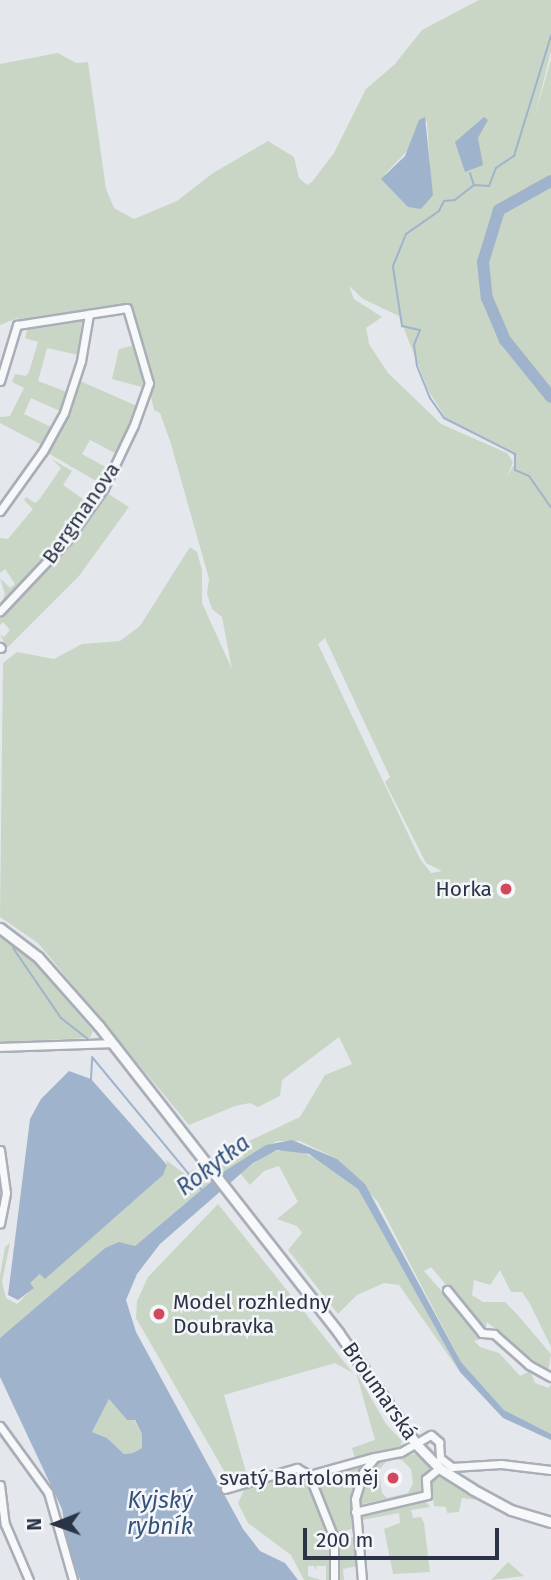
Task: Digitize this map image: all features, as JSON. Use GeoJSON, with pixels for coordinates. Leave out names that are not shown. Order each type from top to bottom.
{"type":"FeatureCollection","features":[{"type":"Feature","properties":{"kind":"street","name":"Bergmanova"},"geometry":{"type":"LineString","coordinates":[[0,381],[17,325],[130,311],[149,383],[104,488],[67,540],[0,611]]}},
{"type":"Feature","properties":{"kind":"street"},"geometry":{"type":"LineString","coordinates":[[0,511],[43,452],[64,413],[81,361],[89,314]]}},
{"type":"Feature","properties":{"kind":"street","name":"Broumarská"},"geometry":{"type":"LineString","coordinates":[[0,928],[38,957],[111,1043],[338,1332],[416,1444],[439,1468],[511,1510],[551,1522]]}},
{"type":"Feature","properties":{"kind":"street"},"geometry":{"type":"LineString","coordinates":[[0,1047],[111,1043]]}},
{"type":"Feature","properties":{"kind":"street"},"geometry":{"type":"LineString","coordinates":[[0,1150],[6,1193],[0,1223]]}},
{"type":"Feature","properties":{"kind":"street"},"geometry":{"type":"LineString","coordinates":[[447,1290],[482,1333],[494,1334],[529,1365],[551,1377]]}},
{"type":"Feature","properties":{"kind":"street"},"geometry":{"type":"LineString","coordinates":[[0,1426],[48,1492],[73,1580]]}},
{"type":"Feature","properties":{"kind":"street"},"geometry":{"type":"LineString","coordinates":[[309,1475],[377,1457],[431,1436],[436,1438],[440,1458],[456,1468],[489,1464],[551,1470]]}},
{"type":"Feature","properties":{"kind":"street"},"geometry":{"type":"LineString","coordinates":[[362,1580],[355,1512],[359,1482],[377,1457]]}},
{"type":"Feature","properties":{"kind":"street"},"geometry":{"type":"LineString","coordinates":[[225,1489],[297,1468],[309,1475],[334,1538],[334,1580]]}},
{"type":"Feature","properties":{"kind":"street"},"geometry":{"type":"LineString","coordinates":[[355,1512],[427,1495],[426,1479],[439,1468]]}},
{"type":"Feature","properties":{"kind":"street"},"geometry":{"type":"LineString","coordinates":[[0,1485],[5,1524],[29,1580]]}},
{"type":"Feature","properties":{"kind":"green space"},"geometry":{"type":"Polygon","coordinates":[[[479,0],[551,0],[551,51],[535,116],[551,59],[551,1347],[530,1304],[522,1292],[511,1292],[500,1270],[490,1285],[474,1280],[472,1295],[483,1302],[505,1302],[516,1313],[551,1354],[548,1372],[487,1322],[485,1331],[431,1267],[424,1271],[483,1338],[474,1341],[480,1347],[499,1353],[520,1376],[530,1371],[535,1383],[549,1388],[551,1384],[551,1434],[504,1410],[461,1362],[378,1202],[337,1159],[300,1141],[277,1141],[223,1173],[219,1167],[230,1157],[228,1151],[300,1117],[325,1075],[352,1064],[339,1037],[282,1080],[280,1096],[258,1107],[250,1103],[235,1106],[189,1125],[38,943],[0,917],[3,663],[17,652],[54,659],[82,644],[120,641],[140,626],[190,547],[197,552],[202,570],[202,603],[232,669],[222,617],[212,609],[207,594],[209,579],[171,444],[160,413],[154,410],[132,307],[25,321],[17,318],[0,325],[0,64],[58,53],[76,63],[88,62],[106,189],[114,208],[134,219],[177,201],[213,173],[268,141],[294,157],[299,178],[307,185],[312,182],[334,153],[366,89],[395,64],[422,30],[479,0]],[[419,120],[411,147],[385,174],[408,207],[430,166],[427,122],[419,120]],[[349,286],[354,299],[382,317],[366,328],[369,344],[388,373],[441,424],[507,453],[513,462],[507,477],[516,461],[512,452],[446,419],[428,390],[399,316],[363,299],[349,286]],[[325,638],[318,644],[420,859],[431,873],[442,871],[426,863],[385,782],[390,777],[325,638]]]}},
{"type":"Feature","properties":{"kind":"green space"},"geometry":{"type":"Polygon","coordinates":[[[82,320],[78,355],[47,348],[38,381],[67,392],[60,411],[31,398],[24,414],[51,427],[42,445],[0,423],[0,417],[10,416],[24,388],[12,382],[15,374],[26,376],[29,372],[38,342],[25,338],[28,327],[82,320]]]}},
{"type":"Feature","properties":{"kind":"green space"},"geometry":{"type":"Polygon","coordinates":[[[135,345],[143,380],[142,387],[112,379],[119,349],[135,345]]]}},
{"type":"Feature","properties":{"kind":"green space"},"geometry":{"type":"Polygon","coordinates":[[[80,381],[137,406],[117,454],[90,440],[82,454],[109,469],[101,484],[48,453],[80,381]]]}},
{"type":"Feature","properties":{"kind":"green space"},"geometry":{"type":"Polygon","coordinates":[[[52,459],[72,471],[63,485],[89,503],[59,544],[0,607],[5,594],[0,578],[10,588],[15,584],[5,569],[0,573],[0,538],[8,539],[33,509],[24,500],[26,497],[35,503],[39,500],[61,468],[52,459]]]}},
{"type":"Feature","properties":{"kind":"green space"},"geometry":{"type":"Polygon","coordinates":[[[105,492],[129,507],[79,576],[7,648],[0,634],[4,637],[10,630],[3,622],[0,625],[0,617],[70,542],[105,492]]]}},
{"type":"Feature","properties":{"kind":"green space"},"geometry":{"type":"Polygon","coordinates":[[[0,936],[33,961],[93,1031],[90,1038],[0,1042],[0,936]]]}},
{"type":"Feature","properties":{"kind":"green space"},"geometry":{"type":"Polygon","coordinates":[[[291,1148],[322,1161],[358,1189],[460,1372],[399,1285],[384,1283],[357,1295],[338,1314],[288,1250],[302,1233],[297,1226],[277,1219],[298,1202],[279,1166],[264,1171],[250,1185],[240,1173],[268,1153],[291,1148]]]}},
{"type":"Feature","properties":{"kind":"green space"},"geometry":{"type":"Polygon","coordinates":[[[166,1160],[186,1175],[193,1169],[209,1183],[135,1246],[105,1248],[0,1338],[0,1276],[5,1247],[10,1243],[2,1282],[6,1298],[17,1304],[33,1288],[29,1283],[41,1274],[45,1278],[167,1165],[166,1160]]]}},
{"type":"Feature","properties":{"kind":"green space"},"geometry":{"type":"Polygon","coordinates":[[[218,1204],[353,1373],[335,1363],[224,1395],[248,1479],[231,1483],[136,1318],[137,1301],[148,1277],[218,1204]]]}},
{"type":"Feature","properties":{"kind":"green space"},"geometry":{"type":"Polygon","coordinates":[[[356,1372],[386,1424],[402,1441],[400,1447],[355,1458],[352,1448],[375,1440],[356,1372]]]}},
{"type":"Feature","properties":{"kind":"green space"},"geometry":{"type":"Polygon","coordinates":[[[109,1399],[127,1420],[134,1420],[142,1434],[142,1448],[133,1453],[124,1454],[107,1438],[92,1432],[109,1399]]]}},
{"type":"Feature","properties":{"kind":"green space"},"geometry":{"type":"Polygon","coordinates":[[[415,1454],[430,1467],[420,1492],[358,1505],[361,1483],[373,1465],[386,1458],[415,1454]],[[389,1458],[379,1470],[382,1493],[387,1498],[408,1493],[413,1483],[411,1469],[402,1460],[389,1458]]]}},
{"type":"Feature","properties":{"kind":"green space"},"geometry":{"type":"Polygon","coordinates":[[[357,1464],[362,1468],[352,1493],[353,1528],[336,1535],[313,1479],[357,1464]]]}},
{"type":"Feature","properties":{"kind":"green space"},"geometry":{"type":"Polygon","coordinates":[[[298,1475],[307,1479],[331,1544],[324,1550],[331,1550],[331,1580],[326,1580],[326,1566],[316,1566],[317,1571],[314,1566],[308,1566],[308,1576],[321,1580],[304,1580],[291,1555],[248,1523],[238,1503],[245,1488],[298,1475]]]}},
{"type":"Feature","properties":{"kind":"green space"},"geometry":{"type":"Polygon","coordinates":[[[437,1477],[444,1478],[478,1500],[462,1498],[459,1512],[447,1513],[446,1507],[434,1506],[430,1484],[437,1477]]]}},
{"type":"Feature","properties":{"kind":"green space"},"geometry":{"type":"Polygon","coordinates":[[[424,1499],[430,1507],[411,1510],[413,1518],[421,1517],[424,1523],[430,1572],[393,1574],[384,1529],[400,1523],[399,1513],[362,1520],[363,1514],[424,1499]]]}},
{"type":"Feature","properties":{"kind":"green space"},"geometry":{"type":"Polygon","coordinates":[[[353,1537],[357,1566],[343,1569],[344,1580],[337,1580],[337,1543],[353,1537]]]}},
{"type":"Feature","properties":{"kind":"green space"},"geometry":{"type":"Polygon","coordinates":[[[508,1562],[524,1576],[491,1580],[508,1562]]]}},
{"type":"Feature","properties":{"kind":"water"},"geometry":{"type":"Polygon","coordinates":[[[425,117],[433,195],[421,209],[408,207],[381,179],[405,156],[419,120],[425,117]]]}},
{"type":"Feature","properties":{"kind":"water"},"geometry":{"type":"Polygon","coordinates":[[[484,117],[488,120],[478,138],[483,165],[465,172],[455,142],[484,117]]]}},
{"type":"Feature","properties":{"kind":"water"},"geometry":{"type":"Polygon","coordinates":[[[69,1071],[91,1079],[167,1165],[163,1175],[45,1279],[40,1274],[30,1283],[34,1288],[18,1300],[8,1295],[30,1119],[41,1099],[69,1071]]]}},
{"type":"Feature","properties":{"kind":"water","name":"Kyjský rybník"},"geometry":{"type":"Polygon","coordinates":[[[292,1140],[337,1159],[365,1184],[461,1362],[504,1410],[551,1434],[551,1440],[503,1418],[460,1372],[358,1189],[309,1154],[277,1150],[253,1163],[160,1244],[137,1274],[126,1300],[136,1332],[243,1529],[260,1551],[285,1563],[298,1580],[80,1580],[68,1545],[62,1509],[0,1377],[0,1338],[105,1248],[119,1242],[135,1246],[220,1174],[266,1145],[292,1140]],[[109,1399],[92,1432],[107,1438],[124,1454],[133,1453],[142,1448],[142,1434],[135,1420],[127,1420],[109,1399]]]}},
{"type":"Feature","properties":{"kind":"waterway"},"geometry":{"type":"LineString","coordinates":[[470,173],[474,185],[489,186],[496,168],[514,156],[551,36]]}},
{"type":"Feature","properties":{"kind":"waterway","name":"Rokytka"},"geometry":{"type":"LineString","coordinates":[[551,181],[499,210],[483,262],[487,298],[505,340],[551,397]]}},
{"type":"Feature","properties":{"kind":"waterway"},"geometry":{"type":"LineString","coordinates":[[474,185],[455,200],[444,201],[439,211],[406,234],[393,267],[402,326],[420,330],[414,345],[417,366],[430,398],[444,418],[515,454],[515,470],[529,476],[551,507]]}},
{"type":"Feature","properties":{"kind":"waterway"},"geometry":{"type":"LineString","coordinates":[[13,948],[61,1018],[88,1039]]}},
{"type":"Feature","properties":{"kind":"waterway"},"geometry":{"type":"LineString","coordinates":[[92,1057],[203,1191]]}},
{"type":"Feature","properties":{"kind":"waterway"},"geometry":{"type":"LineString","coordinates":[[91,1079],[92,1059]]}},
{"type":"Feature","properties":{"kind":"place","name":"Horka"},"geometry":{"type":"Point","coordinates":[506,889]}},
{"type":"Feature","properties":{"kind":"place","name":"Model rozhledny Doubravka"},"geometry":{"type":"Point","coordinates":[159,1314]}},
{"type":"Feature","properties":{"kind":"place","name":"svatý Bartoloměj"},"geometry":{"type":"Point","coordinates":[393,1478]}}]}
